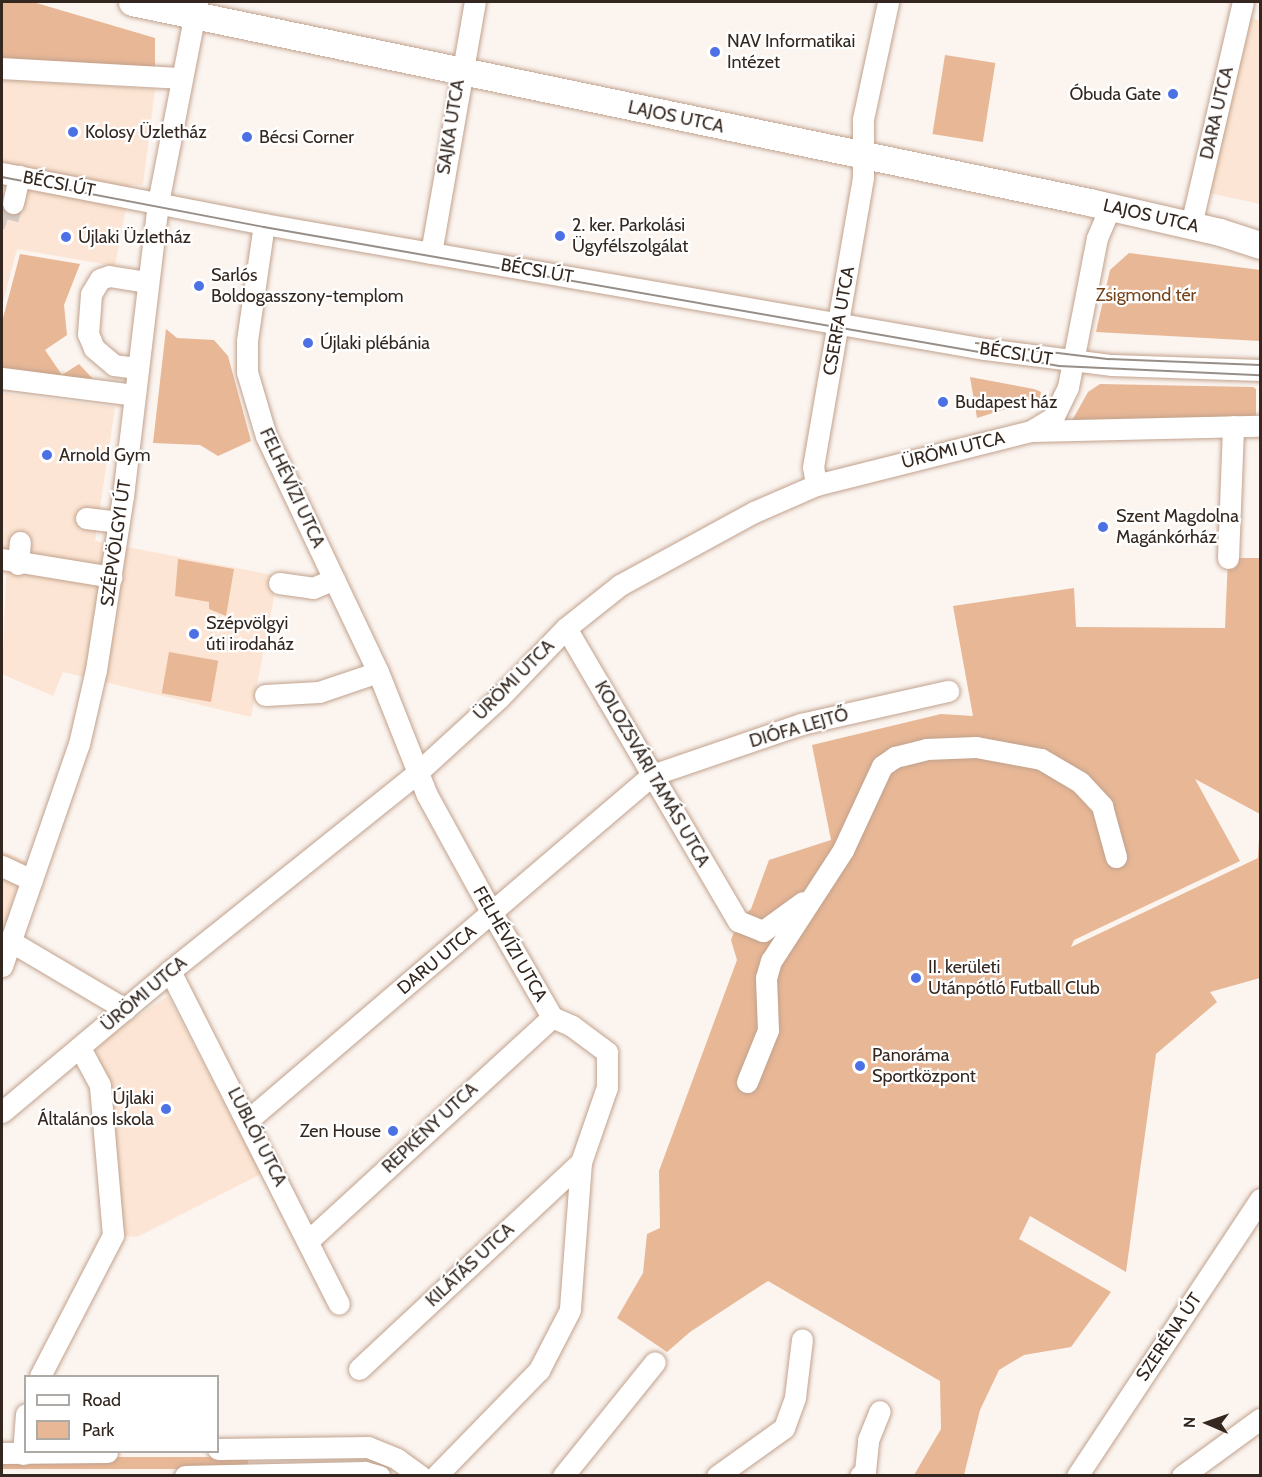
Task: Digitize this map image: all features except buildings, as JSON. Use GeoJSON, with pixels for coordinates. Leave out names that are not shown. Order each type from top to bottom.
{"type":"FeatureCollection","features":[{"type":"Feature","properties":{"kind":"main road","name":"LAJOS UTCA"},"geometry":{"type":"LineString","coordinates":[[132,2],[195,9],[460,72],[1220,232]]}},
{"type":"Feature","properties":{"kind":"main road"},"geometry":{"type":"LineString","coordinates":[[1220,232],[1260,230]]}},
{"type":"Feature","properties":{"kind":"main road"},"geometry":{"type":"LineString","coordinates":[[1220,232],[1260,245]]}},
{"type":"Feature","properties":{"kind":"street","name":"SAJKA UTCA"},"geometry":{"type":"LineString","coordinates":[[431,253],[460,72],[476,2]]}},
{"type":"Feature","properties":{"kind":"street","name":"CSERFA UTCA"},"geometry":{"type":"LineString","coordinates":[[816,485],[813,467],[863,177],[863,66],[888,2]]}},
{"type":"Feature","properties":{"kind":"street","name":"DARA UTCA"},"geometry":{"type":"LineString","coordinates":[[1191,225],[1243,2]]}},
{"type":"Feature","properties":{"kind":"street","name":"SZÉPVÖLGYI ÚT"},"geometry":{"type":"LineString","coordinates":[[2,966],[79,744],[112,577],[158,203],[195,9]]}},
{"type":"Feature","properties":{"kind":"street"},"geometry":{"type":"LineString","coordinates":[[2,68],[182,78]]}},
{"type":"Feature","properties":{"kind":"street"},"geometry":{"type":"LineString","coordinates":[[10,174],[13,203]]}},
{"type":"Feature","properties":{"kind":"street","name":"BÉCSI ÚT"},"geometry":{"type":"LineString","coordinates":[[10,174],[264,224],[839,324],[1075,362]]}},
{"type":"Feature","properties":{"kind":"street"},"geometry":{"type":"LineString","coordinates":[[1110,208],[1097,238],[1075,362],[1260,370]]}},
{"type":"Feature","properties":{"kind":"street","name":"FELHÉVÍZI UTCA"},"geometry":{"type":"LineString","coordinates":[[264,224],[247,341],[247,372],[266,436],[378,672],[427,795],[492,913],[552,1017],[572,1026],[607,1052],[607,1087],[581,1162],[570,1310],[539,1370],[435,1476]]}},
{"type":"Feature","properties":{"kind":"street"},"geometry":{"type":"LineString","coordinates":[[137,368],[114,364],[94,348],[88,334],[91,294],[100,279],[109,276],[148,282]]}},
{"type":"Feature","properties":{"kind":"street","name":"ÜRÖMI UTCA"},"geometry":{"type":"LineString","coordinates":[[2,1112],[170,971],[418,772],[499,698],[566,627],[620,585],[684,549],[816,485],[1031,431],[1053,418],[1063,403],[1075,362]]}},
{"type":"Feature","properties":{"kind":"street"},"geometry":{"type":"LineString","coordinates":[[2,378],[134,395]]}},
{"type":"Feature","properties":{"kind":"street"},"geometry":{"type":"LineString","coordinates":[[1228,558],[1233,426]]}},
{"type":"Feature","properties":{"kind":"street"},"geometry":{"type":"LineString","coordinates":[[1031,431],[1260,426]]}},
{"type":"Feature","properties":{"kind":"street"},"geometry":{"type":"LineString","coordinates":[[86,518],[119,522]]}},
{"type":"Feature","properties":{"kind":"street"},"geometry":{"type":"LineString","coordinates":[[20,542],[10,562],[112,577]]}},
{"type":"Feature","properties":{"kind":"street"},"geometry":{"type":"LineString","coordinates":[[279,583],[306,589],[334,579]]}},
{"type":"Feature","properties":{"kind":"street","name":"KOLOZSVÁRI TAMÁS UTCA"},"geometry":{"type":"LineString","coordinates":[[566,627],[738,921],[763,931],[818,890]]}},
{"type":"Feature","properties":{"kind":"street"},"geometry":{"type":"LineString","coordinates":[[265,695],[319,692],[378,672]]}},
{"type":"Feature","properties":{"kind":"street","name":"DIÓFA LEJTŐ"},"geometry":{"type":"LineString","coordinates":[[652,775],[801,724],[948,691]]}},
{"type":"Feature","properties":{"kind":"street"},"geometry":{"type":"LineString","coordinates":[[747,1082],[768,1030],[766,978],[771,961],[843,849],[882,765],[895,757],[926,749],[976,747],[1041,759],[1080,782],[1102,806],[1116,857]]}},
{"type":"Feature","properties":{"kind":"street","name":"DARU UTCA"},"geometry":{"type":"LineString","coordinates":[[248,1120],[652,775]]}},
{"type":"Feature","properties":{"kind":"street"},"geometry":{"type":"LineString","coordinates":[[2,866],[32,880]]}},
{"type":"Feature","properties":{"kind":"street"},"geometry":{"type":"LineString","coordinates":[[10,941],[125,1009]]}},
{"type":"Feature","properties":{"kind":"street","name":"LUBLÓI UTCA"},"geometry":{"type":"LineString","coordinates":[[170,971],[309,1239],[339,1304]]}},
{"type":"Feature","properties":{"kind":"street","name":"REPKÉNY UTCA"},"geometry":{"type":"LineString","coordinates":[[309,1239],[552,1017]]}},
{"type":"Feature","properties":{"kind":"street"},"geometry":{"type":"LineString","coordinates":[[41,1375],[113,1235],[100,1084],[80,1048]]}},
{"type":"Feature","properties":{"kind":"street","name":"KILÁTÁS UTCA"},"geometry":{"type":"LineString","coordinates":[[359,1369],[581,1162]]}},
{"type":"Feature","properties":{"kind":"street","name":"SZERÉNA ÚT"},"geometry":{"type":"LineString","coordinates":[[1077,1476],[1260,1199]]}},
{"type":"Feature","properties":{"kind":"street"},"geometry":{"type":"LineString","coordinates":[[717,1476],[784,1428],[795,1397],[802,1339]]}},
{"type":"Feature","properties":{"kind":"street"},"geometry":{"type":"LineString","coordinates":[[563,1476],[655,1362]]}},
{"type":"Feature","properties":{"kind":"street"},"geometry":{"type":"LineString","coordinates":[[860,1476],[865,1471],[868,1440],[880,1411]]}},
{"type":"Feature","properties":{"kind":"street"},"geometry":{"type":"LineString","coordinates":[[1182,1476],[1260,1419]]}},
{"type":"Feature","properties":{"kind":"street"},"geometry":{"type":"LineString","coordinates":[[23,1454],[24,1441]]}},
{"type":"Feature","properties":{"kind":"street"},"geometry":{"type":"LineString","coordinates":[[219,1449],[368,1447],[397,1459],[420,1476]]}},
{"type":"Feature","properties":{"kind":"street"},"geometry":{"type":"LineString","coordinates":[[254,1448],[255,1474]]}},
{"type":"Feature","properties":{"kind":"street"},"geometry":{"type":"LineString","coordinates":[[2,1453],[66,1453]]}},
{"type":"Feature","properties":{"kind":"street"},"geometry":{"type":"LineString","coordinates":[[185,1476],[364,1472],[379,1476]]}},
{"type":"Feature","properties":{"kind":"shaded area"},"geometry":{"type":"Polygon","coordinates":[[[1248,16],[1260,21],[1260,204],[1209,193],[1248,16]]]}},
{"type":"Feature","properties":{"kind":"shaded area"},"geometry":{"type":"Polygon","coordinates":[[[2,80],[155,89],[143,185],[130,185],[115,266],[17,249],[2,306],[2,80]]]}},
{"type":"Feature","properties":{"kind":"shaded area"},"geometry":{"type":"Polygon","coordinates":[[[2,393],[115,407],[95,541],[278,576],[251,717],[63,672],[53,696],[2,674],[7,561],[2,559],[2,393]]]}},
{"type":"Feature","properties":{"kind":"shaded area"},"geometry":{"type":"Polygon","coordinates":[[[2,851],[25,861],[2,940],[2,851]]]}},
{"type":"Feature","properties":{"kind":"shaded area","name":"Újlaki Általános Iskola"},"geometry":{"type":"Polygon","coordinates":[[[168,996],[261,1174],[137,1237],[116,1235],[96,1044],[168,996]]]}},
{"type":"Feature","properties":{"kind":"green space"},"geometry":{"type":"Polygon","coordinates":[[[2,2],[33,2],[155,38],[155,72],[2,64],[2,2]]]}},
{"type":"Feature","properties":{"kind":"green space"},"geometry":{"type":"Polygon","coordinates":[[[945,55],[995,63],[983,142],[932,134],[945,55]]]}},
{"type":"Feature","properties":{"kind":"green space","name":"Zsigmond tér"},"geometry":{"type":"Polygon","coordinates":[[[1129,253],[1260,270],[1260,341],[1096,332],[1110,270],[1129,253]]]}},
{"type":"Feature","properties":{"kind":"green space"},"geometry":{"type":"Polygon","coordinates":[[[20,254],[80,264],[64,305],[67,335],[45,350],[62,375],[79,364],[93,379],[2,372],[2,322],[20,254]]]}},
{"type":"Feature","properties":{"kind":"green space"},"geometry":{"type":"Polygon","coordinates":[[[166,329],[177,338],[214,340],[228,356],[251,441],[218,456],[200,445],[153,443],[166,329]]]}},
{"type":"Feature","properties":{"kind":"green space"},"geometry":{"type":"Polygon","coordinates":[[[970,377],[1034,389],[1041,392],[1040,398],[977,418],[970,377]]]}},
{"type":"Feature","properties":{"kind":"green space"},"geometry":{"type":"Polygon","coordinates":[[[1100,384],[1253,387],[1256,389],[1256,419],[1069,426],[1088,392],[1100,384]]]}},
{"type":"Feature","properties":{"kind":"green space"},"geometry":{"type":"Polygon","coordinates":[[[1228,558],[1260,558],[1260,814],[1195,779],[1240,861],[1074,940],[1071,947],[1258,858],[1260,820],[1260,978],[1210,992],[1217,1002],[1156,1054],[1126,1272],[1030,1216],[1019,1239],[1111,1292],[1071,1347],[1024,1355],[999,1370],[980,1410],[964,1475],[914,1475],[941,1429],[940,1381],[768,1281],[690,1332],[667,1352],[617,1318],[643,1273],[647,1234],[660,1228],[659,1171],[737,960],[731,940],[738,921],[751,909],[769,860],[831,840],[812,745],[941,714],[973,716],[953,606],[1074,588],[1076,627],[1225,628],[1228,558]]]}},
{"type":"Feature","properties":{"kind":"green space"},"geometry":{"type":"Polygon","coordinates":[[[178,559],[234,569],[226,616],[209,609],[209,602],[175,596],[178,559]]]}},
{"type":"Feature","properties":{"kind":"green space"},"geometry":{"type":"Polygon","coordinates":[[[169,652],[218,661],[211,702],[162,693],[169,652]]]}},
{"type":"Feature","properties":{"kind":"green space"},"geometry":{"type":"Polygon","coordinates":[[[2,1457],[248,1457],[248,1469],[2,1469],[2,1457]]]}},
{"type":"Feature","properties":{"kind":"tunnel"},"geometry":{"type":"LineString","coordinates":[[2,217],[8,219],[13,203]]}},
{"type":"Feature","properties":{"kind":"tram line"},"geometry":{"type":"LineString","coordinates":[[2,177],[264,227],[1059,366],[1260,375]]}},
{"type":"Feature","properties":{"kind":"tram line"},"geometry":{"type":"LineString","coordinates":[[976,343],[1109,359],[1260,365]]}},
{"type":"Feature","properties":{"kind":"place","name":"NAV Informatikai Intézet"},"geometry":{"type":"Point","coordinates":[715,52]}},
{"type":"Feature","properties":{"kind":"place","name":"Óbuda Gate"},"geometry":{"type":"Point","coordinates":[1173,94]}},
{"type":"Feature","properties":{"kind":"place","name":"Kolosy Üzletház"},"geometry":{"type":"Point","coordinates":[73,132]}},
{"type":"Feature","properties":{"kind":"place","name":"Bécsi Corner"},"geometry":{"type":"Point","coordinates":[247,137]}},
{"type":"Feature","properties":{"kind":"place","name":"2. ker. Parkolási Ügyfélszolgálat"},"geometry":{"type":"Point","coordinates":[560,236]}},
{"type":"Feature","properties":{"kind":"place","name":"Újlaki Üzletház"},"geometry":{"type":"Point","coordinates":[66,237]}},
{"type":"Feature","properties":{"kind":"place","name":"Sarlós Boldogasszony-templom"},"geometry":{"type":"Point","coordinates":[199,286]}},
{"type":"Feature","properties":{"kind":"place","name":"Újlaki plébánia"},"geometry":{"type":"Point","coordinates":[308,343]}},
{"type":"Feature","properties":{"kind":"place","name":"Budapest ház"},"geometry":{"type":"Point","coordinates":[943,402]}},
{"type":"Feature","properties":{"kind":"place","name":"Arnold Gym"},"geometry":{"type":"Point","coordinates":[47,455]}},
{"type":"Feature","properties":{"kind":"place","name":"Szent Magdolna Magánkórház"},"geometry":{"type":"Point","coordinates":[1103,527]}},
{"type":"Feature","properties":{"kind":"place","name":"Szépvölgyi úti irodaház"},"geometry":{"type":"Point","coordinates":[194,634]}},
{"type":"Feature","properties":{"kind":"place","name":"II. kerületi Utánpótló Futball Club"},"geometry":{"type":"Point","coordinates":[916,978]}},
{"type":"Feature","properties":{"kind":"place","name":"Panoráma Sportközpont"},"geometry":{"type":"Point","coordinates":[860,1066]}},
{"type":"Feature","properties":{"kind":"place","name":"Újlaki Általános Iskola"},"geometry":{"type":"Point","coordinates":[166,1109]}},
{"type":"Feature","properties":{"kind":"place","name":"Zen House"},"geometry":{"type":"Point","coordinates":[393,1131]}}]}
